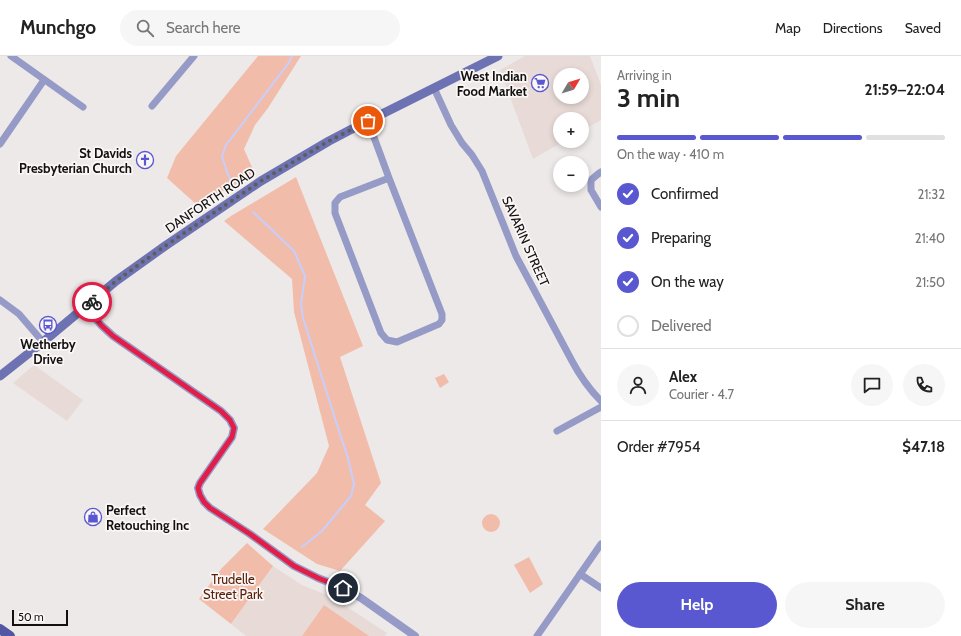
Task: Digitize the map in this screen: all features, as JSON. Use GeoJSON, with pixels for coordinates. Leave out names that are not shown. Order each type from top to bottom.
{"type":"FeatureCollection","features":[{"type":"Feature","properties":{"kind":"main road","name":"DANFORTH ROAD"},"geometry":{"type":"LineString","coordinates":[[0,376],[116,281],[250,188],[317,148],[498,56]]}},
{"type":"Feature","properties":{"kind":"main road"},"geometry":{"type":"LineString","coordinates":[[0,629],[10,636]]}},
{"type":"Feature","properties":{"kind":"street"},"geometry":{"type":"LineString","coordinates":[[11,56],[83,107]]}},
{"type":"Feature","properties":{"kind":"street"},"geometry":{"type":"LineString","coordinates":[[152,106],[194,56]]}},
{"type":"Feature","properties":{"kind":"street"},"geometry":{"type":"LineString","coordinates":[[0,144],[44,80]]}},
{"type":"Feature","properties":{"kind":"street","name":"SAVARIN STREET"},"geometry":{"type":"LineString","coordinates":[[434,88],[451,125],[482,171],[516,256],[572,361],[592,392],[601,401]]}},
{"type":"Feature","properties":{"kind":"street"},"geometry":{"type":"LineString","coordinates":[[368,121],[442,312],[442,321],[437,325],[397,342],[387,340],[380,333],[334,213],[335,202],[340,197],[389,178]]}},
{"type":"Feature","properties":{"kind":"street"},"geometry":{"type":"LineString","coordinates":[[601,172],[592,180],[591,190],[601,207]]}},
{"type":"Feature","properties":{"kind":"street"},"geometry":{"type":"LineString","coordinates":[[0,300],[19,314],[43,342]]}},
{"type":"Feature","properties":{"kind":"street"},"geometry":{"type":"LineString","coordinates":[[86,306],[101,325],[113,336],[221,411],[230,420],[234,428],[232,437],[198,488],[204,502],[294,566],[343,588],[361,598],[416,636]]}},
{"type":"Feature","properties":{"kind":"street"},"geometry":{"type":"LineString","coordinates":[[558,431],[601,407]]}},
{"type":"Feature","properties":{"kind":"street"},"geometry":{"type":"LineString","coordinates":[[537,636],[601,544]]}},
{"type":"Feature","properties":{"kind":"street"},"geometry":{"type":"LineString","coordinates":[[580,574],[601,588]]}},
{"type":"Feature","properties":{"kind":"shaded area"},"geometry":{"type":"Polygon","coordinates":[[[525,56],[590,56],[601,85],[601,120],[589,127],[589,112],[553,112],[553,147],[533,159],[500,70],[525,56]]]}},
{"type":"Feature","properties":{"kind":"shaded area"},"geometry":{"type":"Polygon","coordinates":[[[34,365],[83,400],[67,421],[13,383],[34,365]]]}},
{"type":"Feature","properties":{"kind":"shaded area"},"geometry":{"type":"Polygon","coordinates":[[[273,566],[302,585],[332,597],[387,633],[385,636],[246,636],[231,624],[273,566]]]}},
{"type":"Feature","properties":{"kind":"green space"},"geometry":{"type":"Polygon","coordinates":[[[258,56],[301,56],[268,108],[255,125],[244,149],[255,174],[197,205],[167,178],[176,156],[258,56]]]}},
{"type":"Feature","properties":{"kind":"green space"},"geometry":{"type":"Polygon","coordinates":[[[296,177],[363,346],[340,357],[381,483],[365,505],[385,521],[340,571],[317,564],[263,529],[317,473],[329,446],[294,312],[292,279],[224,221],[296,177]]]}},
{"type":"Feature","properties":{"kind":"green space"},"geometry":{"type":"Polygon","coordinates":[[[444,374],[449,382],[440,388],[435,378],[444,374]]]}},
{"type":"Feature","properties":{"kind":"green space"},"geometry":{"type":"Polygon","coordinates":[[[487,514],[495,514],[500,519],[498,530],[495,532],[487,532],[482,527],[482,519],[487,514]]]}},
{"type":"Feature","properties":{"kind":"green space","name":"Trudelle Street Park"},"geometry":{"type":"Polygon","coordinates":[[[247,543],[273,566],[231,624],[199,599],[221,569],[247,543]]]}},
{"type":"Feature","properties":{"kind":"green space"},"geometry":{"type":"Polygon","coordinates":[[[529,557],[543,584],[530,593],[514,565],[529,557]]]}},
{"type":"Feature","properties":{"kind":"green space"},"geometry":{"type":"Polygon","coordinates":[[[324,605],[369,636],[302,636],[324,605]]]}},
{"type":"Feature","properties":{"kind":"waterway"},"geometry":{"type":"LineString","coordinates":[[230,180],[222,157],[226,145],[288,64],[292,56]]}},
{"type":"Feature","properties":{"kind":"waterway"},"geometry":{"type":"LineString","coordinates":[[253,212],[294,251],[305,276],[301,304],[303,318],[348,458],[354,484],[351,496],[322,531],[302,547]]}},
{"type":"Feature","properties":{"kind":"way so far"},"geometry":{"type":"LineString","coordinates":[[92,302],[116,281],[261,181],[329,141],[368,121]]}},
{"type":"Feature","properties":{"kind":"place","name":"West Indian Food Market"},"geometry":{"type":"Point","coordinates":[540,83]}},
{"type":"Feature","properties":{"kind":"place","name":"St Davids Presbyterian Church"},"geometry":{"type":"Point","coordinates":[145,160]}},
{"type":"Feature","properties":{"kind":"place","name":"Wetherby Drive"},"geometry":{"type":"Point","coordinates":[48,325]}},
{"type":"Feature","properties":{"kind":"place","name":"Perfect Retouching Inc"},"geometry":{"type":"Point","coordinates":[93,517]}},
{"type":"Feature","properties":{"kind":"route"},"geometry":{"type":"LineString","coordinates":[[92,302],[86,306],[92,315],[113,336],[221,411],[230,420],[234,428],[232,437],[198,488],[204,502],[210,508],[250,534],[294,566],[306,573],[343,588]]}}]}
